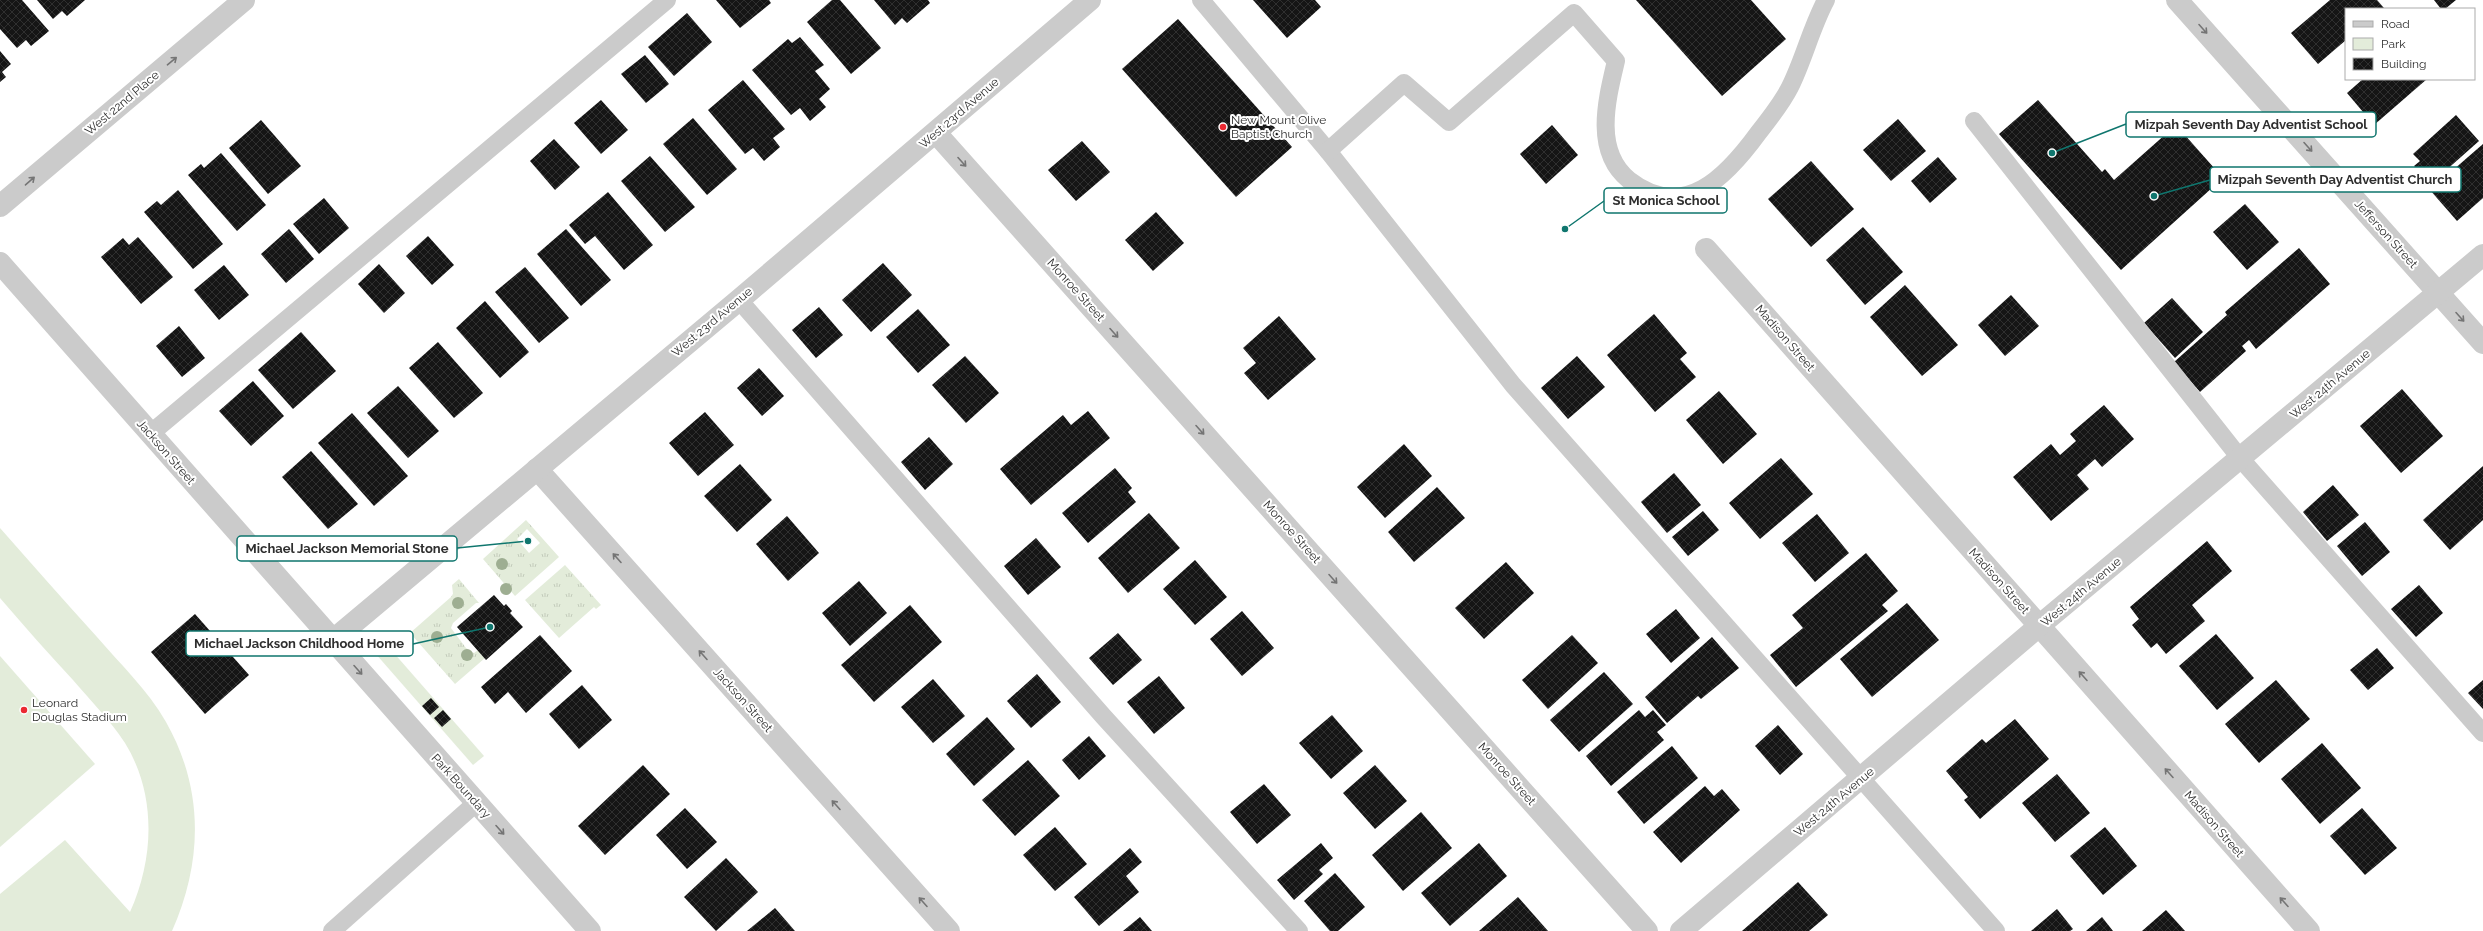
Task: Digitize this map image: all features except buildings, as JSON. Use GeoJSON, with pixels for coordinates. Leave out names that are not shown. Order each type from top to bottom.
{"type":"FeatureCollection","features":[{"type":"Feature","properties":{"kind":"street","name":"West 22nd Place"},"geometry":{"type":"LineString","coordinates":[[0,206],[244,0]]}},
{"type":"Feature","properties":{"kind":"street","name":"West 23rd Avenue"},"geometry":{"type":"LineString","coordinates":[[332,641],[739,300],[1090,0]]}},
{"type":"Feature","properties":{"kind":"street","name":"Jefferson Street"},"geometry":{"type":"LineString","coordinates":[[2177,0],[2483,343]]}},
{"type":"Feature","properties":{"kind":"street","name":"Monroe Street"},"geometry":{"type":"LineString","coordinates":[[936,133],[1647,931]]}},
{"type":"Feature","properties":{"kind":"street","name":"Madison Street"},"geometry":{"type":"LineString","coordinates":[[1706,249],[2310,931]]}},
{"type":"Feature","properties":{"kind":"street","name":"West 24th Avenue"},"geometry":{"type":"LineString","coordinates":[[1681,931],[2039,626],[2439,294],[2483,255]]}},
{"type":"Feature","properties":{"kind":"street","name":"Jackson Street"},"geometry":{"type":"LineString","coordinates":[[0,264],[332,641]]}},
{"type":"Feature","properties":{"kind":"street","name":"Jackson Street"},"geometry":{"type":"LineString","coordinates":[[537,469],[949,931]]}},
{"type":"Feature","properties":{"kind":"street","name":"Park Boundary"},"geometry":{"type":"LineString","coordinates":[[332,641],[590,931]]}},
{"type":"Feature","properties":{"kind":"lane"},"geometry":{"type":"LineString","coordinates":[[150,434],[667,0]]}},
{"type":"Feature","properties":{"kind":"lane"},"geometry":{"type":"LineString","coordinates":[[1201,0],[1328,151],[1513,385],[1996,931]]}},
{"type":"Feature","properties":{"kind":"lane"},"geometry":{"type":"LineString","coordinates":[[1328,151],[1404,83],[1449,122],[1574,13],[1616,61],[1607,101],[1605,125],[1607,145],[1614,161],[1624,176],[1652,195],[1670,197],[1689,194],[1706,188],[1728,170],[1770,118],[1789,88],[1803,59],[1824,1]]}},
{"type":"Feature","properties":{"kind":"lane"},"geometry":{"type":"LineString","coordinates":[[1974,121],[2240,458],[2483,733]]}},
{"type":"Feature","properties":{"kind":"lane"},"geometry":{"type":"LineString","coordinates":[[739,300],[1103,716],[1299,931]]}},
{"type":"Feature","properties":{"kind":"lane"},"geometry":{"type":"LineString","coordinates":[[332,931],[476,803]]}},
{"type":"Feature","properties":{"kind":"green space"},"geometry":{"type":"Polygon","coordinates":[[[526,520],[559,557],[515,596],[483,559],[526,520]],[[527,529],[517,539],[529,553],[540,543],[527,529]]]}},
{"type":"Feature","properties":{"kind":"green space"},"geometry":{"type":"Polygon","coordinates":[[[0,528],[151,699],[166,722],[178,747],[187,773],[193,799],[195,825],[194,852],[189,878],[182,905],[172,931],[0,931],[0,894],[65,840],[130,912],[144,871],[148,827],[147,805],[143,784],[125,743],[100,710],[0,598],[0,528]]]}},
{"type":"Feature","properties":{"kind":"green space"},"geometry":{"type":"Polygon","coordinates":[[[565,565],[601,605],[596,609],[594,607],[559,638],[525,600],[565,565]]]}},
{"type":"Feature","properties":{"kind":"green space"},"geometry":{"type":"Polygon","coordinates":[[[459,579],[479,603],[476,603],[453,623],[451,628],[466,648],[474,653],[478,650],[485,658],[455,684],[410,633],[451,597],[453,594],[452,585],[459,579]]]}},
{"type":"Feature","properties":{"kind":"green space"},"geometry":{"type":"Polygon","coordinates":[[[386,644],[484,756],[473,765],[375,653],[386,644]]]}},
{"type":"Feature","properties":{"kind":"green space","name":"Leonard Douglas Stadium"},"geometry":{"type":"Polygon","coordinates":[[[0,656],[95,764],[0,847],[0,656]]]}},
{"type":"Feature","properties":{"kind":"place","name":"New Mount Olive Baptist Church"},"geometry":{"type":"Point","coordinates":[1223,127]}},
{"type":"Feature","properties":{"kind":"place","name":"Mizpah Seventh Day Adventist School"},"geometry":{"type":"Point","coordinates":[2052,153]}},
{"type":"Feature","properties":{"kind":"place","name":"Mizpah Seventh Day Adventist Church"},"geometry":{"type":"Point","coordinates":[2154,196]}},
{"type":"Feature","properties":{"kind":"place","name":"St Monica School"},"geometry":{"type":"Point","coordinates":[1565,229]}},
{"type":"Feature","properties":{"kind":"place","name":"Michael Jackson Memorial Stone"},"geometry":{"type":"Point","coordinates":[528,541]}},
{"type":"Feature","properties":{"kind":"place","name":"Michael Jackson Childhood Home"},"geometry":{"type":"Point","coordinates":[490,627]}},
{"type":"Feature","properties":{"kind":"place","name":"Leonard Douglas Stadium"},"geometry":{"type":"Point","coordinates":[24,710]}}]}
